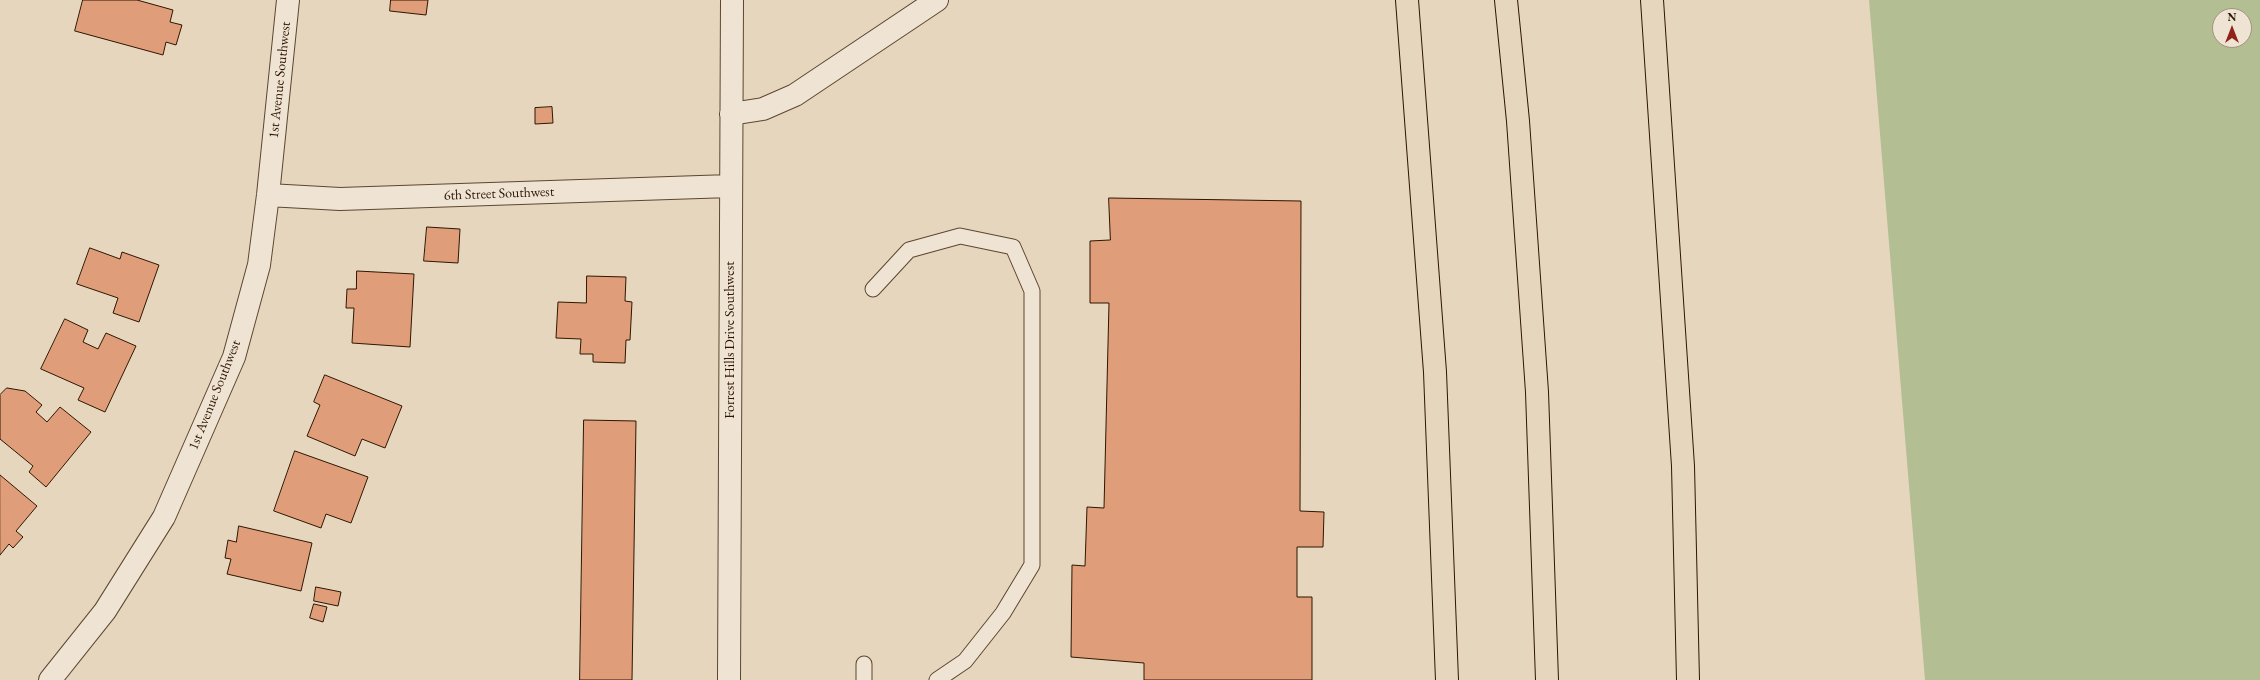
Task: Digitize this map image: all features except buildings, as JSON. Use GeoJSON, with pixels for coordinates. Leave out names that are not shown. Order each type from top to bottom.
{"type":"FeatureCollection","features":[{"type":"Feature","properties":{"kind":"highway"},"geometry":{"type":"LineString","coordinates":[[1407,0],[1435,372],[1447,680]]}},
{"type":"Feature","properties":{"kind":"highway"},"geometry":{"type":"LineString","coordinates":[[1506,0],[1518,121],[1537,392],[1547,680]]}},
{"type":"Feature","properties":{"kind":"highway"},"geometry":{"type":"LineString","coordinates":[[1652,0],[1683,466],[1688,680]]}},
{"type":"Feature","properties":{"kind":"street","name":"1st Avenue Southwest"},"geometry":{"type":"LineString","coordinates":[[50,680],[105,611],[164,517],[234,357],[259,265],[268,194],[288,0]]}},
{"type":"Feature","properties":{"kind":"street","name":"Forrest Hills Drive Southwest"},"geometry":{"type":"LineString","coordinates":[[729,680],[732,0]]}},
{"type":"Feature","properties":{"kind":"street"},"geometry":{"type":"LineString","coordinates":[[731,114],[763,109],[795,95],[937,0]]}},
{"type":"Feature","properties":{"kind":"street","name":"6th Street Southwest"},"geometry":{"type":"LineString","coordinates":[[268,194],[340,199],[730,186]]}},
{"type":"Feature","properties":{"kind":"lane"},"geometry":{"type":"LineString","coordinates":[[873,289],[908,250],[960,236],[1013,247],[1032,290],[1032,565],[1003,613],[965,662],[938,680]]}},
{"type":"Feature","properties":{"kind":"lane"},"geometry":{"type":"LineString","coordinates":[[864,664],[864,680]]}},
{"type":"Feature","properties":{"kind":"green space"},"geometry":{"type":"Polygon","coordinates":[[[1869,0],[2260,0],[2260,680],[1925,680],[1869,0]]]}}]}
